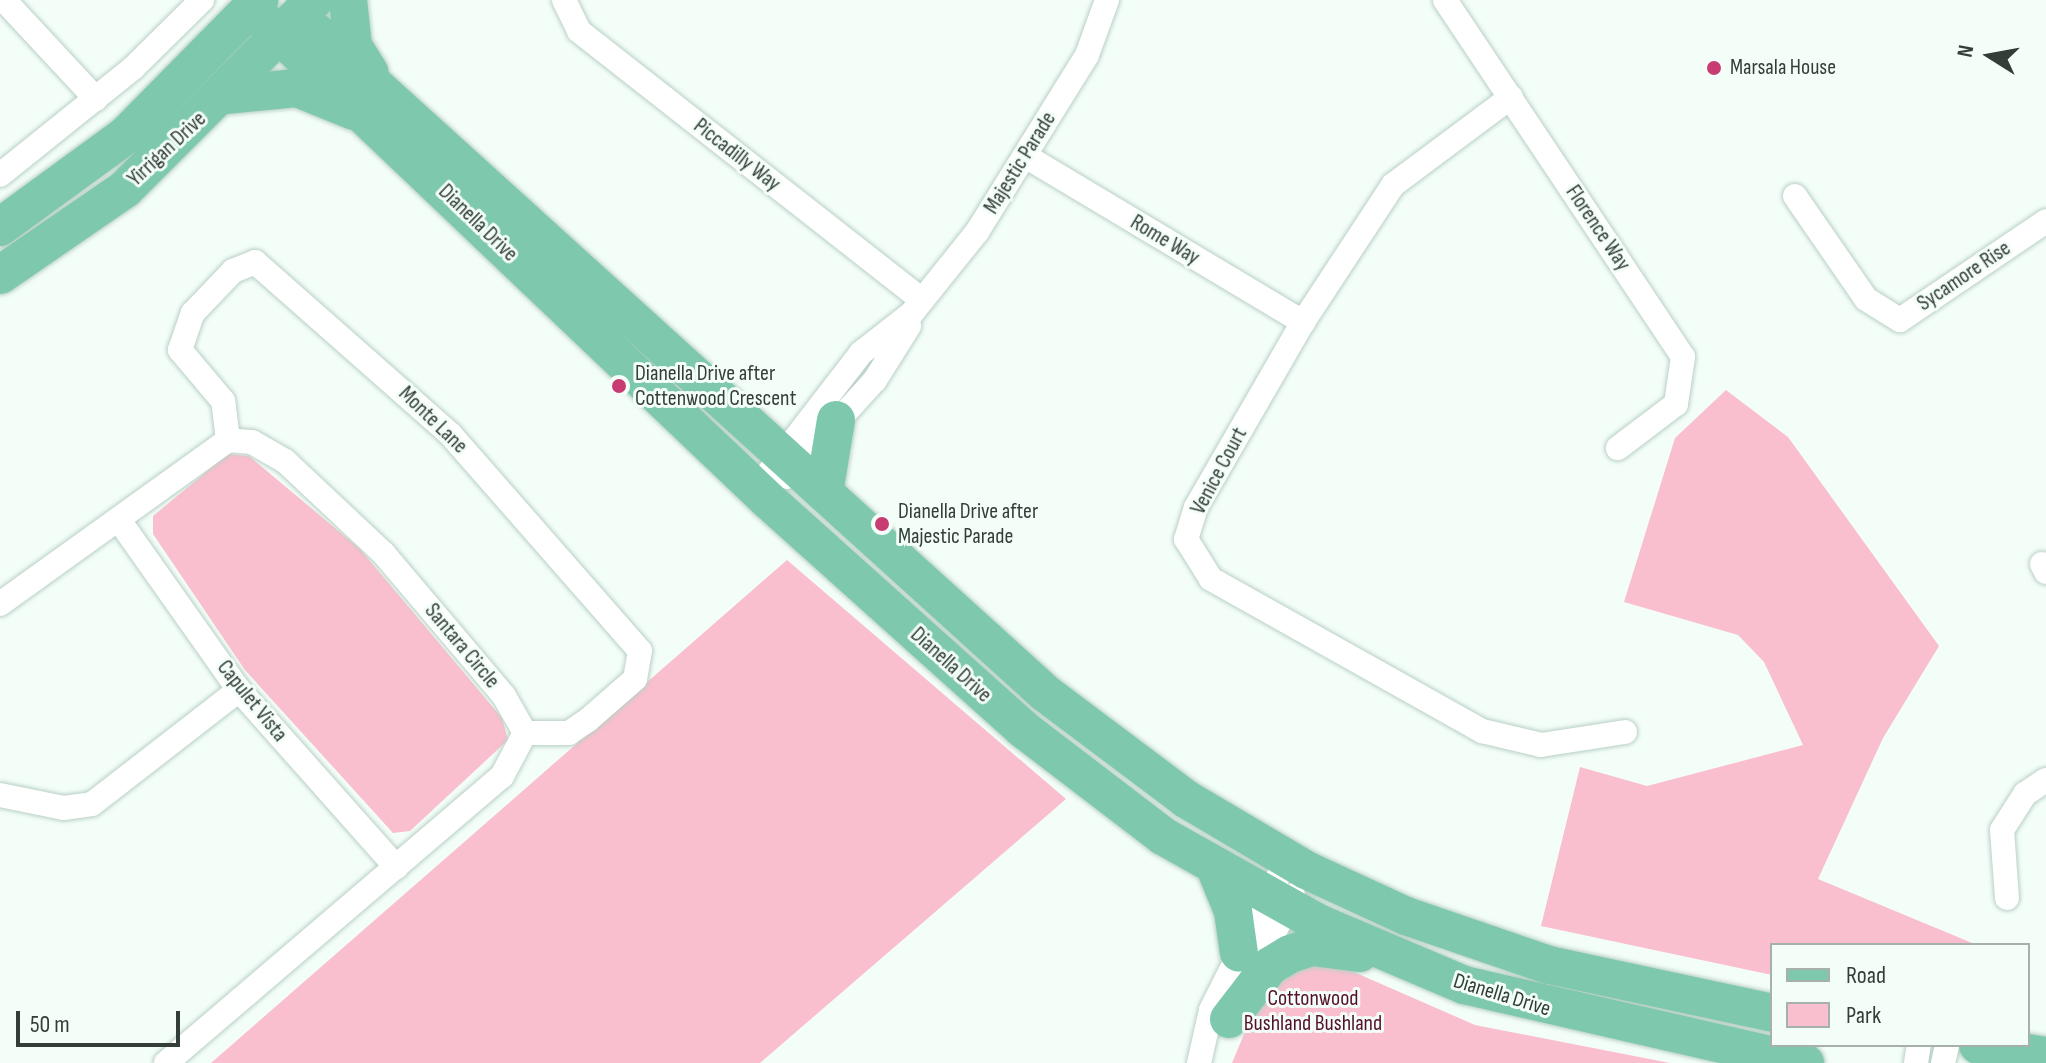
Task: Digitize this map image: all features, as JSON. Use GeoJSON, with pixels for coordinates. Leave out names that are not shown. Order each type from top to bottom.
{"type":"FeatureCollection","features":[{"type":"Feature","properties":{"kind":"main road"},"geometry":{"type":"LineString","coordinates":[[348,0],[353,46],[373,103]]}},
{"type":"Feature","properties":{"kind":"main road","name":"Dianella Drive"},"geometry":{"type":"LineString","coordinates":[[281,10],[762,495],[1023,729],[1215,867],[1277,902],[1390,958],[1550,1010],[1805,1063]]}},
{"type":"Feature","properties":{"kind":"main road","name":"Yirrigan Drive"},"geometry":{"type":"LineString","coordinates":[[0,275],[125,189],[225,95],[281,10]]}},
{"type":"Feature","properties":{"kind":"main road","name":"Yirrigan Drive"},"geometry":{"type":"LineString","coordinates":[[0,227],[126,135],[281,10]]}},
{"type":"Feature","properties":{"kind":"main road"},"geometry":{"type":"LineString","coordinates":[[225,95],[297,88],[373,103]]}},
{"type":"Feature","properties":{"kind":"main road","name":"Dianella Drive"},"geometry":{"type":"LineString","coordinates":[[373,103],[803,468],[1045,693],[1186,799],[1296,864],[1406,916],[1549,965],[1770,1013]]}},
{"type":"Feature","properties":{"kind":"main road"},"geometry":{"type":"LineString","coordinates":[[803,468],[836,420]]}},
{"type":"Feature","properties":{"kind":"main road"},"geometry":{"type":"LineString","coordinates":[[1215,867],[1239,953]]}},
{"type":"Feature","properties":{"kind":"main road"},"geometry":{"type":"LineString","coordinates":[[1229,1019],[1270,966],[1290,954],[1333,948],[1390,958]]}},
{"type":"Feature","properties":{"kind":"main road"},"geometry":{"type":"LineString","coordinates":[[1990,1047],[2046,1056]]}},
{"type":"Feature","properties":{"kind":"street"},"geometry":{"type":"LineString","coordinates":[[4,0],[96,99]]}},
{"type":"Feature","properties":{"kind":"street"},"geometry":{"type":"LineString","coordinates":[[0,175],[96,99],[202,0]]}},
{"type":"Feature","properties":{"kind":"street","name":"Piccadilly Way"},"geometry":{"type":"LineString","coordinates":[[564,0],[579,31],[917,307]]}},
{"type":"Feature","properties":{"kind":"street","name":"Majestic Parade"},"geometry":{"type":"LineString","coordinates":[[836,420],[883,370],[917,307],[1027,157],[1087,55],[1107,0]]}},
{"type":"Feature","properties":{"kind":"street","name":"Florence Way"},"geometry":{"type":"LineString","coordinates":[[1445,0],[1683,357],[1676,404],[1618,448]]}},
{"type":"Feature","properties":{"kind":"street","name":"Venice Court"},"geometry":{"type":"LineString","coordinates":[[1511,97],[1393,185],[1303,322],[1196,507],[1186,539],[1211,579],[1482,731],[1541,745],[1625,732]]}},
{"type":"Feature","properties":{"kind":"street","name":"Rome Way"},"geometry":{"type":"LineString","coordinates":[[1027,157],[1303,322]]}},
{"type":"Feature","properties":{"kind":"street","name":"Sycamore Rise"},"geometry":{"type":"LineString","coordinates":[[1795,196],[1866,299],[1900,320],[2046,221]]}},
{"type":"Feature","properties":{"kind":"street","name":"Monte Lane"},"geometry":{"type":"LineString","coordinates":[[228,440],[223,401],[180,350],[193,313],[233,271],[255,262],[450,434],[640,651],[635,679],[588,720],[569,733],[525,733]]}},
{"type":"Feature","properties":{"kind":"street","name":"Majestic Parade"},"geometry":{"type":"LineString","coordinates":[[762,495],[803,468],[861,353],[917,307]]}},
{"type":"Feature","properties":{"kind":"street"},"geometry":{"type":"LineString","coordinates":[[0,604],[121,523],[228,440]]}},
{"type":"Feature","properties":{"kind":"street","name":"Santara Circle"},"geometry":{"type":"LineString","coordinates":[[228,440],[252,442],[285,461],[384,554],[504,696],[525,733]]}},
{"type":"Feature","properties":{"kind":"street","name":"Capulet Vista"},"geometry":{"type":"LineString","coordinates":[[121,523],[239,690],[396,867]]}},
{"type":"Feature","properties":{"kind":"street"},"geometry":{"type":"LineString","coordinates":[[0,795],[64,808],[92,804],[239,690]]}},
{"type":"Feature","properties":{"kind":"street"},"geometry":{"type":"LineString","coordinates":[[166,1063],[502,776],[525,733]]}},
{"type":"Feature","properties":{"kind":"street"},"geometry":{"type":"LineString","coordinates":[[2007,898],[2002,830],[2025,794],[2046,780]]}},
{"type":"Feature","properties":{"kind":"street"},"geometry":{"type":"LineString","coordinates":[[1200,1059],[1229,1019],[1296,864]]}},
{"type":"Feature","properties":{"kind":"street"},"geometry":{"type":"LineString","coordinates":[[1200,1059],[1211,1010],[1239,953],[1277,902]]}},
{"type":"Feature","properties":{"kind":"green space"},"geometry":{"type":"Polygon","coordinates":[[[1726,390],[1788,437],[1939,646],[1883,738],[1818,879],[1972,943],[1770,943],[1770,975],[1541,926],[1580,767],[1647,786],[1803,745],[1764,662],[1738,635],[1624,602],[1675,438],[1726,390]]]}},
{"type":"Feature","properties":{"kind":"green space"},"geometry":{"type":"Polygon","coordinates":[[[228,454],[249,456],[360,549],[502,718],[508,740],[410,831],[393,833],[245,670],[153,534],[153,516],[228,454]]]}},
{"type":"Feature","properties":{"kind":"green space"},"geometry":{"type":"Polygon","coordinates":[[[787,560],[1066,799],[760,1063],[211,1063],[787,560]]]}},
{"type":"Feature","properties":{"kind":"green space","name":"Cottonwood Bushland Bushland"},"geometry":{"type":"Polygon","coordinates":[[[1283,941],[1475,1025],[1670,1063],[1232,1063],[1283,941]]]}},
{"type":"Feature","properties":{"kind":"place","name":"Marsala House"},"geometry":{"type":"Point","coordinates":[1714,68]}},
{"type":"Feature","properties":{"kind":"place","name":"Dianella Drive after Cottenwood Crescent"},"geometry":{"type":"Point","coordinates":[619,386]}},
{"type":"Feature","properties":{"kind":"place","name":"Dianella Drive after Majestic Parade"},"geometry":{"type":"Point","coordinates":[882,524]}}]}
